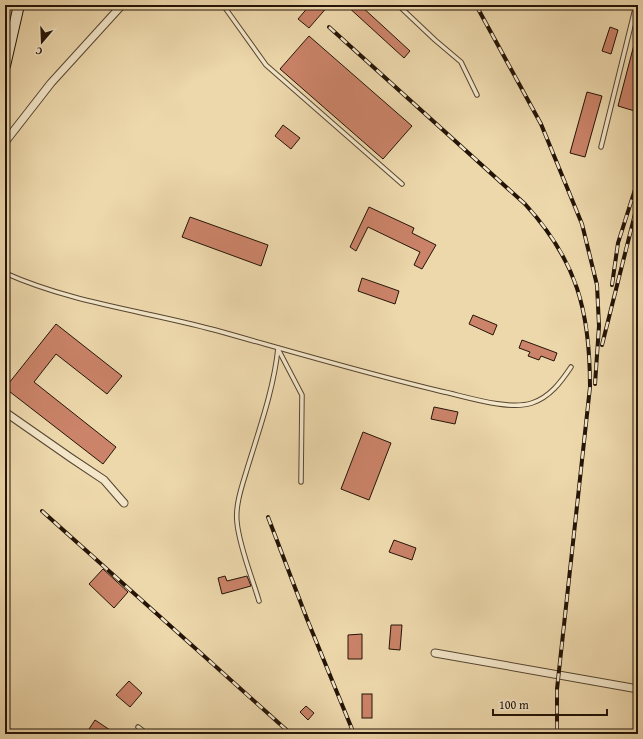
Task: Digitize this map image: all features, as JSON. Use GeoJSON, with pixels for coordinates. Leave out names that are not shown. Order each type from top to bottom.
{"type":"FeatureCollection","features":[{"type":"Feature","properties":{"kind":"main road"},"geometry":{"type":"LineString","coordinates":[[5,66],[19,5]]}},
{"type":"Feature","properties":{"kind":"street"},"geometry":{"type":"LineString","coordinates":[[5,142],[51,83],[122,5]]}},
{"type":"Feature","properties":{"kind":"street"},"geometry":{"type":"LineString","coordinates":[[5,412],[104,480],[124,503]]}},
{"type":"Feature","properties":{"kind":"street"},"geometry":{"type":"LineString","coordinates":[[435,653],[638,689]]}},
{"type":"Feature","properties":{"kind":"lane"},"geometry":{"type":"LineString","coordinates":[[223,5],[266,65],[402,184]]}},
{"type":"Feature","properties":{"kind":"lane"},"geometry":{"type":"LineString","coordinates":[[398,5],[461,62],[477,95]]}},
{"type":"Feature","properties":{"kind":"lane"},"geometry":{"type":"LineString","coordinates":[[601,147],[636,5]]}},
{"type":"Feature","properties":{"kind":"lane"},"geometry":{"type":"LineString","coordinates":[[5,273],[28,283],[79,298],[213,330],[378,376],[506,406],[532,403],[556,389],[571,367]]}},
{"type":"Feature","properties":{"kind":"lane"},"geometry":{"type":"LineString","coordinates":[[278,348],[302,395],[301,482]]}},
{"type":"Feature","properties":{"kind":"lane"},"geometry":{"type":"LineString","coordinates":[[259,601],[241,540],[237,522],[237,513],[241,490],[272,386],[278,348]]}},
{"type":"Feature","properties":{"kind":"lane"},"geometry":{"type":"LineString","coordinates":[[138,727],[147,734]]}},
{"type":"Feature","properties":{"kind":"building"},"geometry":{"type":"Polygon","coordinates":[[[310,5],[329,5],[309,28],[298,19],[310,5]]]}},
{"type":"Feature","properties":{"kind":"building"},"geometry":{"type":"Polygon","coordinates":[[[346,5],[360,5],[410,51],[404,58],[346,5]]]}},
{"type":"Feature","properties":{"kind":"building"},"geometry":{"type":"Polygon","coordinates":[[[610,27],[618,30],[611,54],[602,51],[610,27]]]}},
{"type":"Feature","properties":{"kind":"building"},"geometry":{"type":"Polygon","coordinates":[[[309,36],[412,126],[383,159],[280,69],[309,36]]]}},
{"type":"Feature","properties":{"kind":"building"},"geometry":{"type":"Polygon","coordinates":[[[636,37],[638,37],[638,112],[618,106],[636,37]]]}},
{"type":"Feature","properties":{"kind":"building"},"geometry":{"type":"Polygon","coordinates":[[[587,92],[602,96],[585,157],[570,153],[587,92]]]}},
{"type":"Feature","properties":{"kind":"building"},"geometry":{"type":"Polygon","coordinates":[[[283,125],[300,138],[291,149],[275,136],[283,125]]]}},
{"type":"Feature","properties":{"kind":"building"},"geometry":{"type":"Polygon","coordinates":[[[369,207],[414,228],[412,233],[436,245],[422,269],[414,265],[420,252],[368,227],[356,251],[350,247],[369,207]]]}},
{"type":"Feature","properties":{"kind":"building"},"geometry":{"type":"Polygon","coordinates":[[[190,217],[268,245],[261,266],[182,237],[190,217]]]}},
{"type":"Feature","properties":{"kind":"building"},"geometry":{"type":"Polygon","coordinates":[[[362,278],[399,291],[395,304],[358,291],[362,278]]]}},
{"type":"Feature","properties":{"kind":"building"},"geometry":{"type":"Polygon","coordinates":[[[473,315],[497,325],[493,335],[469,324],[473,315]]]}},
{"type":"Feature","properties":{"kind":"building"},"geometry":{"type":"Polygon","coordinates":[[[56,324],[122,376],[107,394],[56,354],[34,382],[116,447],[103,464],[5,388],[56,324]]]}},
{"type":"Feature","properties":{"kind":"building"},"geometry":{"type":"Polygon","coordinates":[[[522,340],[557,353],[554,361],[541,356],[539,360],[528,356],[530,352],[519,348],[522,340]]]}},
{"type":"Feature","properties":{"kind":"building"},"geometry":{"type":"Polygon","coordinates":[[[434,407],[458,412],[455,424],[431,419],[434,407]]]}},
{"type":"Feature","properties":{"kind":"building"},"geometry":{"type":"Polygon","coordinates":[[[363,432],[391,443],[369,500],[341,489],[363,432]]]}},
{"type":"Feature","properties":{"kind":"building"},"geometry":{"type":"Polygon","coordinates":[[[394,540],[416,548],[412,560],[389,552],[394,540]]]}},
{"type":"Feature","properties":{"kind":"building"},"geometry":{"type":"Polygon","coordinates":[[[103,569],[128,592],[114,608],[89,584],[103,569]]]}},
{"type":"Feature","properties":{"kind":"building"},"geometry":{"type":"Polygon","coordinates":[[[225,576],[227,581],[247,576],[251,586],[222,594],[218,578],[225,576]]]}},
{"type":"Feature","properties":{"kind":"building"},"geometry":{"type":"Polygon","coordinates":[[[391,625],[402,625],[400,650],[389,649],[391,625]]]}},
{"type":"Feature","properties":{"kind":"building"},"geometry":{"type":"Polygon","coordinates":[[[362,634],[362,659],[348,659],[348,635],[362,634]]]}},
{"type":"Feature","properties":{"kind":"building"},"geometry":{"type":"Polygon","coordinates":[[[129,681],[142,693],[130,707],[116,695],[129,681]]]}},
{"type":"Feature","properties":{"kind":"building"},"geometry":{"type":"Polygon","coordinates":[[[362,694],[372,694],[372,718],[362,718],[362,694]]]}},
{"type":"Feature","properties":{"kind":"building"},"geometry":{"type":"Polygon","coordinates":[[[306,706],[314,713],[308,720],[300,712],[306,706]]]}},
{"type":"Feature","properties":{"kind":"building"},"geometry":{"type":"Polygon","coordinates":[[[95,720],[116,734],[97,734],[89,729],[95,720]]]}},
{"type":"Feature","properties":{"kind":"railway"},"geometry":{"type":"LineString","coordinates":[[476,5],[541,124],[582,224],[597,285],[599,326],[595,384]]}},
{"type":"Feature","properties":{"kind":"railway"},"geometry":{"type":"LineString","coordinates":[[329,27],[525,204],[543,225],[557,246],[577,288],[587,334],[590,387],[557,689],[557,734]]}},
{"type":"Feature","properties":{"kind":"railway"},"geometry":{"type":"LineString","coordinates":[[612,285],[618,243],[638,180]]}},
{"type":"Feature","properties":{"kind":"railway"},"geometry":{"type":"LineString","coordinates":[[602,345],[638,202]]}},
{"type":"Feature","properties":{"kind":"railway"},"geometry":{"type":"LineString","coordinates":[[42,511],[291,734]]}},
{"type":"Feature","properties":{"kind":"railway"},"geometry":{"type":"LineString","coordinates":[[268,517],[307,619],[354,734]]}}]}
